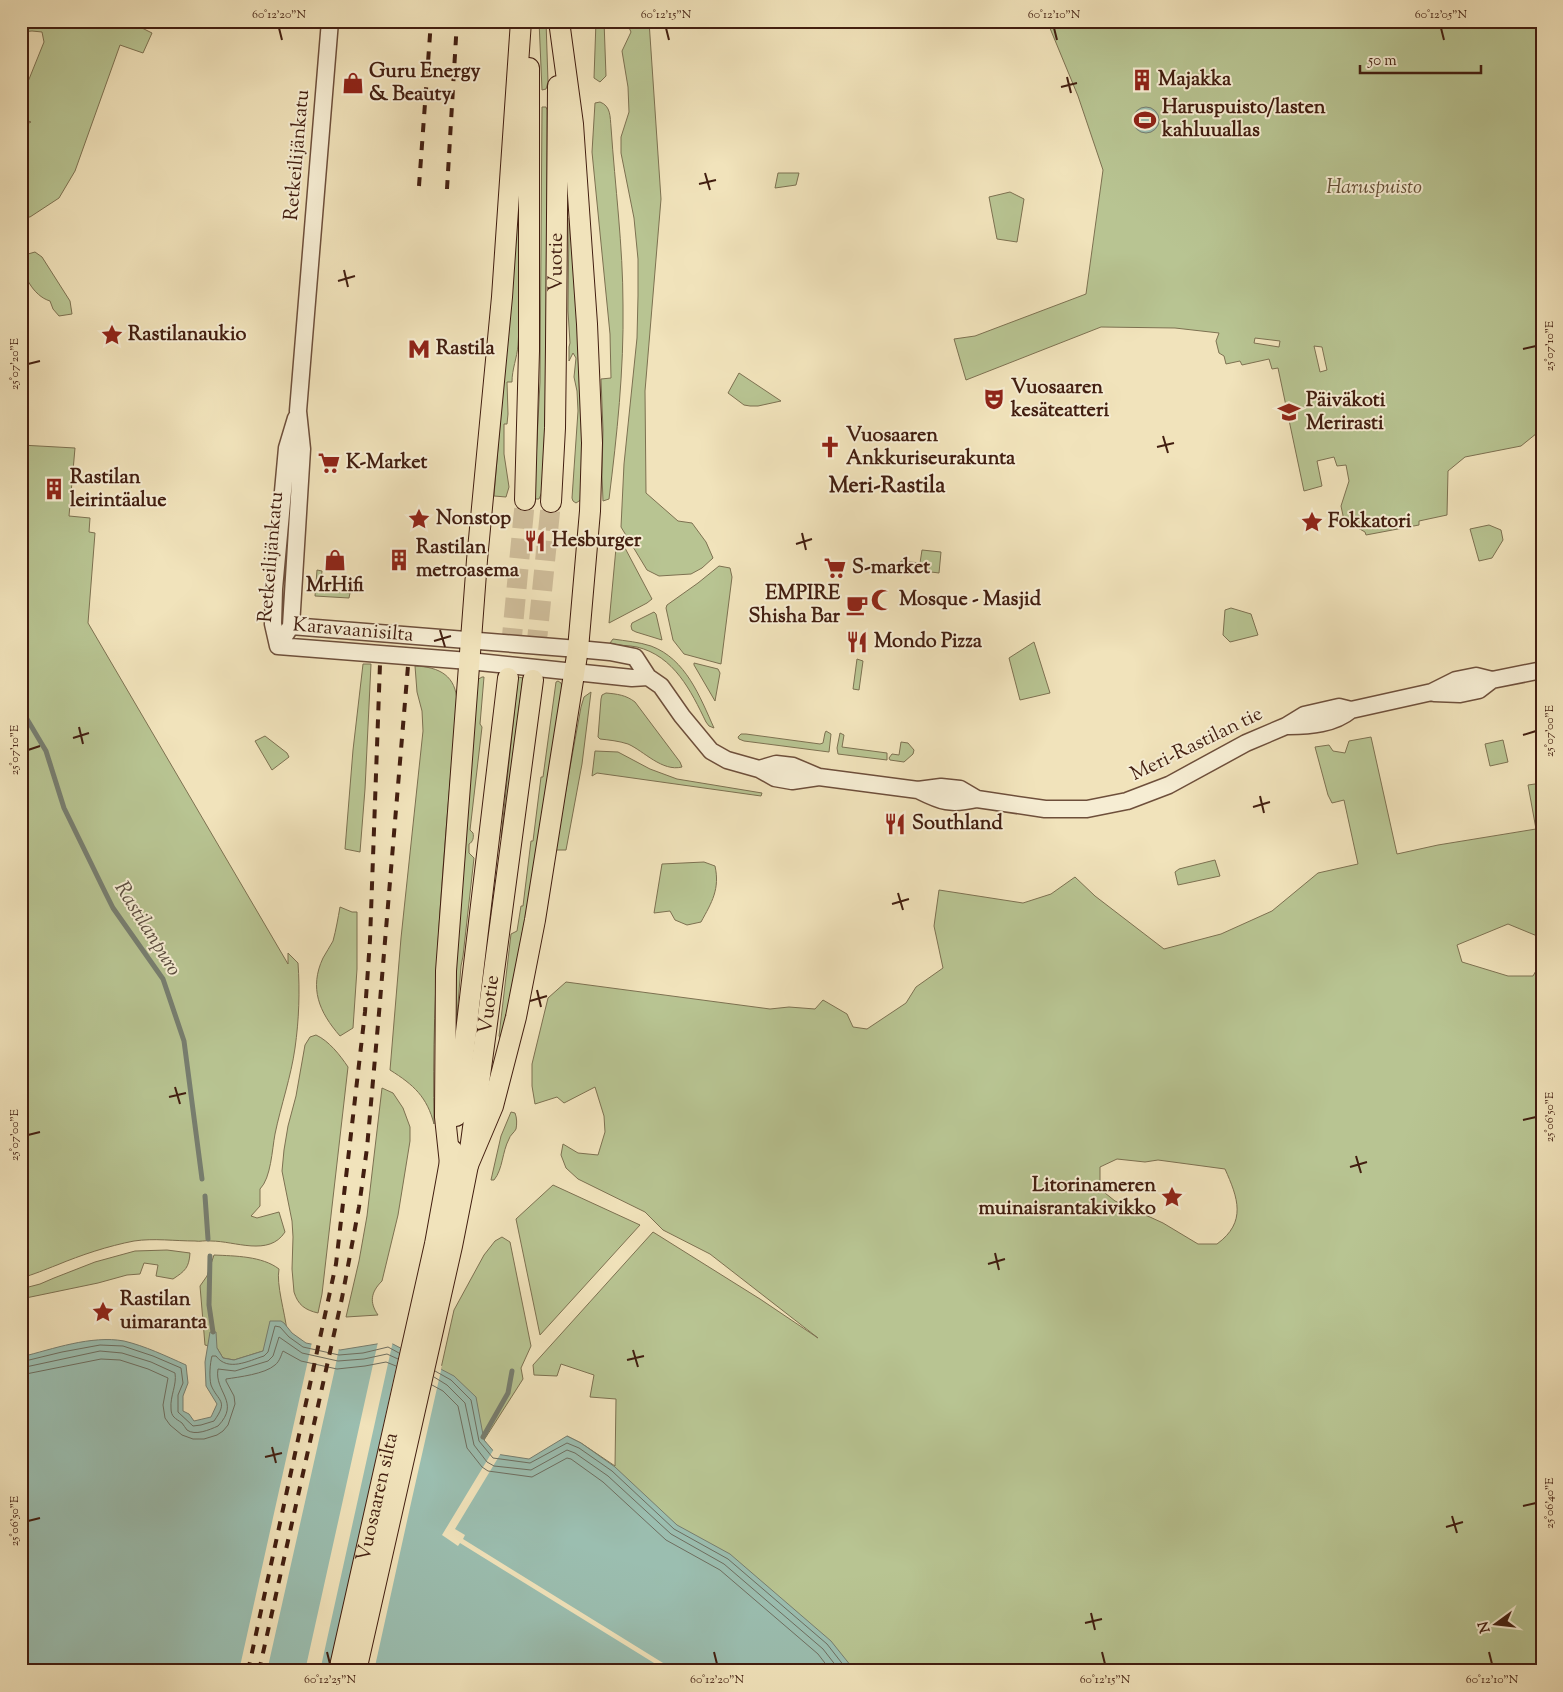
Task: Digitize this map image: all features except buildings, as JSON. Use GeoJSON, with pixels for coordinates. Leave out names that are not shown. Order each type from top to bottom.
{"type":"FeatureCollection","features":[{"type":"Feature","properties":{"kind":"main road"},"geometry":{"type":"LineString","coordinates":[[459,1164],[445,1117],[446,971],[470,641],[502,297],[521,21]]}},
{"type":"Feature","properties":{"kind":"main road","name":"Vuotie"},"geometry":{"type":"LineString","coordinates":[[525,500],[530,202],[530,74],[527,21]]}},
{"type":"Feature","properties":{"kind":"main road"},"geometry":{"type":"LineString","coordinates":[[459,1164],[493,1106],[516,1017],[535,920],[578,649],[590,511],[592,443],[587,324],[573,124],[558,21]]}},
{"type":"Feature","properties":{"kind":"main road","name":"Vuotie"},"geometry":{"type":"LineString","coordinates":[[551,502],[555,428],[558,21]]}},
{"type":"Feature","properties":{"kind":"main road","name":"Vuotie"},"geometry":{"type":"LineString","coordinates":[[425,1326],[452,1246],[508,678]]}},
{"type":"Feature","properties":{"kind":"main road","name":"Vuotie"},"geometry":{"type":"LineString","coordinates":[[459,1164],[533,680]]}},
{"type":"Feature","properties":{"kind":"main road","name":"Vuosaaren silta"},"geometry":{"type":"LineString","coordinates":[[339,1671],[425,1326]]}},
{"type":"Feature","properties":{"kind":"main road","name":"Vuosaaren silta"},"geometry":{"type":"LineString","coordinates":[[356,1671],[425,1326]]}},
{"type":"Feature","properties":{"kind":"street","name":"Retkeilijänkatu"},"geometry":{"type":"LineString","coordinates":[[278,646],[291,626],[302,449],[298,411],[330,21]]}},
{"type":"Feature","properties":{"kind":"street","name":"Retkeilijänkatu"},"geometry":{"type":"LineString","coordinates":[[278,646],[272,624],[286,448],[298,411]]}},
{"type":"Feature","properties":{"kind":"street","name":"Karavaanisilta"},"geometry":{"type":"LineString","coordinates":[[291,626],[578,649]]}},
{"type":"Feature","properties":{"kind":"street","name":"Karavaanisilta"},"geometry":{"type":"LineString","coordinates":[[278,646],[574,671]]}},
{"type":"Feature","properties":{"kind":"street","name":"Meri-Rastilan tie"},"geometry":{"type":"LineString","coordinates":[[578,649],[610,652],[635,658],[648,677],[660,686],[711,751],[727,760],[759,769],[776,764],[793,766],[819,777],[918,790],[941,787],[951,788],[960,790],[977,799],[1045,809],[1087,809],[1110,806],[1127,801],[1169,785],[1246,743],[1286,726],[1304,715],[1339,707],[1351,710],[1432,692],[1461,679],[1476,676],[1492,680],[1542,670]]}},
{"type":"Feature","properties":{"kind":"street"},"geometry":{"type":"LineString","coordinates":[[574,671],[632,678],[648,677]]}},
{"type":"Feature","properties":{"kind":"green space"},"geometry":{"type":"Polygon","coordinates":[[[21,21],[128,21],[152,33],[143,53],[120,45],[75,171],[59,198],[30,217],[21,217],[21,127],[31,122],[21,118],[21,99],[44,42],[42,32],[21,32],[21,21]]]}},
{"type":"Feature","properties":{"kind":"green space"},"geometry":{"type":"Polygon","coordinates":[[[539,21],[546,21],[548,82],[546,89],[542,90],[539,21]]]}},
{"type":"Feature","properties":{"kind":"green space"},"geometry":{"type":"Polygon","coordinates":[[[596,21],[604,21],[606,76],[600,82],[594,78],[596,21]]]}},
{"type":"Feature","properties":{"kind":"green space"},"geometry":{"type":"Polygon","coordinates":[[[626,21],[649,21],[661,199],[645,391],[646,493],[678,521],[692,523],[706,542],[713,558],[702,568],[691,574],[659,576],[647,570],[621,527],[624,464],[637,338],[638,296],[638,259],[634,218],[621,153],[621,137],[629,112],[628,87],[622,51],[631,32],[626,21]]]}},
{"type":"Feature","properties":{"kind":"green space","name":"Haruspuisto"},"geometry":{"type":"Polygon","coordinates":[[[1047,21],[1542,21],[1542,429],[1521,446],[1465,457],[1448,471],[1447,515],[1419,521],[1419,525],[1366,535],[1365,532],[1344,520],[1341,506],[1349,481],[1346,465],[1337,466],[1334,457],[1317,461],[1322,486],[1304,491],[1278,368],[1272,369],[1269,359],[1242,365],[1240,361],[1226,364],[1224,356],[1219,353],[1216,341],[1219,333],[1175,328],[1101,327],[966,380],[954,339],[975,336],[1086,294],[1103,170],[1078,96],[1047,21]],[[1255,338],[1254,343],[1279,347],[1280,341],[1255,338]],[[1314,346],[1320,372],[1327,370],[1322,347],[1314,346]]]}},
{"type":"Feature","properties":{"kind":"green space"},"geometry":{"type":"Polygon","coordinates":[[[600,102],[608,109],[610,119],[623,283],[621,378],[617,427],[609,499],[603,501],[601,379],[611,378],[610,334],[592,152],[595,103],[600,102]]]}},
{"type":"Feature","properties":{"kind":"green space"},"geometry":{"type":"Polygon","coordinates":[[[542,107],[546,107],[547,110],[546,397],[542,492],[539,499],[534,499],[540,382],[542,107]]]}},
{"type":"Feature","properties":{"kind":"green space"},"geometry":{"type":"Polygon","coordinates":[[[778,173],[799,173],[796,185],[775,188],[778,173]]]}},
{"type":"Feature","properties":{"kind":"green space"},"geometry":{"type":"Polygon","coordinates":[[[1010,192],[1024,199],[1017,242],[997,239],[989,197],[1010,192]]]}},
{"type":"Feature","properties":{"kind":"green space"},"geometry":{"type":"Polygon","coordinates":[[[517,214],[521,214],[520,312],[517,354],[512,382],[507,382],[508,414],[507,424],[504,424],[504,454],[509,487],[506,497],[494,496],[517,214]]]}},
{"type":"Feature","properties":{"kind":"green space"},"geometry":{"type":"Polygon","coordinates":[[[569,218],[571,219],[585,434],[582,499],[576,503],[572,498],[578,411],[574,377],[576,358],[573,353],[569,361],[569,218]]]}},
{"type":"Feature","properties":{"kind":"green space"},"geometry":{"type":"Polygon","coordinates":[[[35,252],[42,257],[70,301],[72,314],[59,316],[53,309],[50,301],[38,294],[29,283],[23,270],[21,256],[35,252]]]}},
{"type":"Feature","properties":{"kind":"green space"},"geometry":{"type":"Polygon","coordinates":[[[739,373],[781,401],[758,406],[744,405],[728,393],[739,373]]]}},
{"type":"Feature","properties":{"kind":"green space"},"geometry":{"type":"Polygon","coordinates":[[[21,445],[75,448],[69,516],[90,518],[89,532],[95,533],[88,623],[288,964],[288,953],[298,963],[298,1016],[293,1059],[275,1134],[269,1171],[260,1189],[260,1206],[251,1216],[257,1218],[279,1212],[285,1232],[278,1240],[270,1244],[251,1246],[209,1241],[134,1241],[95,1251],[21,1278],[21,445]]]}},
{"type":"Feature","properties":{"kind":"green space"},"geometry":{"type":"Polygon","coordinates":[[[1489,525],[1501,530],[1503,540],[1492,558],[1479,561],[1470,529],[1489,525]]]}},
{"type":"Feature","properties":{"kind":"green space"},"geometry":{"type":"Polygon","coordinates":[[[618,546],[625,548],[652,599],[609,623],[616,548],[618,546]]]}},
{"type":"Feature","properties":{"kind":"green space"},"geometry":{"type":"Polygon","coordinates":[[[922,550],[941,552],[939,573],[900,568],[901,561],[920,563],[922,550]]]}},
{"type":"Feature","properties":{"kind":"green space"},"geometry":{"type":"Polygon","coordinates":[[[719,566],[730,568],[732,577],[721,664],[684,654],[673,640],[666,608],[667,605],[719,566]]]}},
{"type":"Feature","properties":{"kind":"green space"},"geometry":{"type":"Polygon","coordinates":[[[317,570],[322,571],[320,590],[350,593],[349,598],[315,596],[317,570]]]}},
{"type":"Feature","properties":{"kind":"green space"},"geometry":{"type":"Polygon","coordinates":[[[1231,608],[1251,614],[1258,635],[1230,642],[1223,635],[1225,610],[1231,608]]]}},
{"type":"Feature","properties":{"kind":"green space"},"geometry":{"type":"Polygon","coordinates":[[[654,612],[662,640],[632,630],[632,623],[654,612]]]}},
{"type":"Feature","properties":{"kind":"green space"},"geometry":{"type":"Polygon","coordinates":[[[613,639],[651,646],[674,660],[690,680],[714,728],[706,722],[680,676],[661,658],[637,647],[610,643],[613,639]]]}},
{"type":"Feature","properties":{"kind":"green space"},"geometry":{"type":"Polygon","coordinates":[[[1034,642],[1050,693],[1020,700],[1009,658],[1034,642]]]}},
{"type":"Feature","properties":{"kind":"green space"},"geometry":{"type":"Polygon","coordinates":[[[857,659],[863,661],[859,690],[853,689],[857,659]]]}},
{"type":"Feature","properties":{"kind":"green space"},"geometry":{"type":"Polygon","coordinates":[[[694,663],[718,669],[720,673],[715,701],[694,665],[694,663]]]}},
{"type":"Feature","properties":{"kind":"green space"},"geometry":{"type":"Polygon","coordinates":[[[363,664],[371,664],[360,852],[345,849],[353,750],[363,664]]]}},
{"type":"Feature","properties":{"kind":"green space"},"geometry":{"type":"Polygon","coordinates":[[[415,666],[432,668],[450,679],[454,686],[457,702],[437,966],[434,1124],[428,1106],[418,1092],[390,1070],[401,938],[423,731],[415,666]]]}},
{"type":"Feature","properties":{"kind":"green space"},"geometry":{"type":"Polygon","coordinates":[[[484,677],[480,724],[482,727],[470,830],[473,833],[473,838],[469,844],[469,853],[474,858],[455,1032],[455,950],[477,680],[484,677]]]}},
{"type":"Feature","properties":{"kind":"green space"},"geometry":{"type":"Polygon","coordinates":[[[518,677],[523,678],[501,838],[518,677]]]}},
{"type":"Feature","properties":{"kind":"green space"},"geometry":{"type":"Polygon","coordinates":[[[558,681],[562,686],[559,715],[522,934],[524,935],[501,1039],[499,1036],[511,934],[517,931],[521,906],[523,906],[531,841],[533,841],[541,777],[543,777],[556,682],[558,681]]]}},
{"type":"Feature","properties":{"kind":"green space"},"geometry":{"type":"Polygon","coordinates":[[[591,692],[582,764],[566,850],[555,850],[581,707],[584,697],[591,692]]]}},
{"type":"Feature","properties":{"kind":"green space"},"geometry":{"type":"Polygon","coordinates":[[[606,693],[625,696],[635,702],[682,767],[675,768],[660,764],[628,744],[600,739],[598,737],[601,699],[602,695],[606,693]]]}},
{"type":"Feature","properties":{"kind":"green space"},"geometry":{"type":"Polygon","coordinates":[[[826,731],[831,734],[829,752],[744,741],[738,737],[741,734],[746,734],[820,744],[823,743],[826,731]]]}},
{"type":"Feature","properties":{"kind":"green space"},"geometry":{"type":"Polygon","coordinates":[[[840,733],[844,735],[842,747],[887,753],[887,760],[838,754],[837,748],[840,733]]]}},
{"type":"Feature","properties":{"kind":"green space"},"geometry":{"type":"Polygon","coordinates":[[[265,736],[287,753],[289,757],[272,770],[255,741],[265,736]]]}},
{"type":"Feature","properties":{"kind":"green space"},"geometry":{"type":"Polygon","coordinates":[[[1371,737],[1397,854],[1438,845],[1536,829],[1528,785],[1542,783],[1542,938],[1508,924],[1457,945],[1462,962],[1508,976],[1533,976],[1537,969],[1542,974],[1542,1671],[827,1671],[567,1436],[615,1466],[616,1399],[590,1397],[594,1375],[561,1364],[557,1376],[534,1375],[533,1365],[653,1232],[818,1338],[710,1254],[663,1230],[645,1212],[578,1179],[566,1168],[561,1155],[563,1144],[578,1153],[598,1155],[605,1132],[604,1116],[595,1087],[564,1103],[557,1097],[535,1104],[532,1086],[532,1064],[548,998],[566,982],[770,1009],[789,1007],[815,1009],[823,1000],[847,1014],[853,1027],[867,1029],[906,1003],[916,987],[943,968],[934,926],[939,890],[1023,903],[1051,894],[1075,877],[1095,896],[1164,949],[1221,934],[1272,911],[1318,873],[1358,864],[1344,800],[1332,803],[1328,795],[1315,747],[1329,745],[1333,751],[1345,753],[1349,741],[1371,737]],[[1117,1159],[1100,1167],[1100,1189],[1115,1201],[1163,1223],[1198,1244],[1217,1244],[1226,1236],[1233,1227],[1237,1209],[1233,1190],[1225,1169],[1158,1160],[1145,1162],[1117,1159]]]}},
{"type":"Feature","properties":{"kind":"green space"},"geometry":{"type":"Polygon","coordinates":[[[1503,740],[1508,762],[1490,766],[1485,744],[1503,740]]]}},
{"type":"Feature","properties":{"kind":"green space"},"geometry":{"type":"Polygon","coordinates":[[[901,742],[908,743],[914,750],[913,754],[904,762],[890,760],[889,758],[892,754],[899,755],[901,742]]]}},
{"type":"Feature","properties":{"kind":"green space"},"geometry":{"type":"Polygon","coordinates":[[[595,751],[618,752],[650,769],[677,779],[762,793],[761,796],[597,773],[592,776],[595,751]]]}},
{"type":"Feature","properties":{"kind":"green space"},"geometry":{"type":"Polygon","coordinates":[[[1215,860],[1220,876],[1178,885],[1175,872],[1179,869],[1215,860]]]}},
{"type":"Feature","properties":{"kind":"green space"},"geometry":{"type":"Polygon","coordinates":[[[704,862],[715,866],[716,889],[712,902],[701,922],[687,925],[675,920],[670,911],[654,913],[662,864],[704,862]]]}},
{"type":"Feature","properties":{"kind":"green space"},"geometry":{"type":"Polygon","coordinates":[[[340,907],[357,912],[357,969],[353,1028],[340,1036],[322,1009],[318,999],[317,979],[323,958],[333,941],[340,907]]]}},
{"type":"Feature","properties":{"kind":"green space"},"geometry":{"type":"Polygon","coordinates":[[[316,1035],[338,1053],[348,1067],[322,1294],[318,1313],[303,1306],[294,1292],[292,1221],[282,1171],[288,1126],[296,1096],[305,1045],[310,1037],[316,1035]]]}},
{"type":"Feature","properties":{"kind":"green space"},"geometry":{"type":"Polygon","coordinates":[[[382,1088],[393,1093],[403,1108],[410,1127],[410,1141],[398,1215],[382,1281],[375,1289],[372,1297],[373,1306],[378,1315],[346,1317],[367,1216],[382,1088]]]}},
{"type":"Feature","properties":{"kind":"green space"},"geometry":{"type":"Polygon","coordinates":[[[511,1112],[516,1115],[516,1129],[510,1136],[497,1176],[494,1180],[491,1180],[501,1136],[511,1112]]]}},
{"type":"Feature","properties":{"kind":"green space"},"geometry":{"type":"Polygon","coordinates":[[[553,1185],[640,1225],[540,1335],[516,1219],[553,1185]]]}},
{"type":"Feature","properties":{"kind":"green space"},"geometry":{"type":"Polygon","coordinates":[[[502,1237],[510,1242],[531,1346],[521,1368],[523,1379],[484,1440],[486,1443],[427,1431],[454,1310],[484,1255],[495,1241],[502,1237]]]}},
{"type":"Feature","properties":{"kind":"green space"},"geometry":{"type":"Polygon","coordinates":[[[167,1250],[190,1253],[186,1269],[173,1279],[156,1276],[158,1265],[144,1263],[140,1274],[127,1275],[21,1299],[21,1289],[40,1284],[95,1262],[135,1251],[167,1250]]]}},
{"type":"Feature","properties":{"kind":"green space"},"geometry":{"type":"Polygon","coordinates":[[[214,1255],[256,1259],[265,1261],[279,1269],[278,1275],[287,1331],[263,1351],[234,1360],[223,1358],[217,1348],[205,1345],[200,1286],[207,1276],[214,1255]]]}},
{"type":"Feature","properties":{"kind":"water","name":"Haruspuisto/lasten kahluuallas"},"geometry":{"type":"Polygon","coordinates":[[[1146,107],[1155,111],[1159,120],[1155,129],[1146,133],[1137,129],[1133,120],[1137,111],[1146,107]]]}},
{"type":"Feature","properties":{"kind":"water"},"geometry":{"type":"Polygon","coordinates":[[[270,1321],[281,1321],[292,1333],[306,1343],[340,1350],[389,1342],[454,1376],[476,1397],[484,1440],[496,1454],[529,1459],[567,1436],[581,1443],[615,1467],[677,1525],[730,1554],[831,1641],[855,1671],[21,1671],[21,1357],[85,1341],[98,1340],[124,1341],[148,1348],[186,1365],[188,1383],[183,1396],[183,1411],[189,1414],[194,1421],[211,1417],[217,1404],[206,1386],[205,1362],[210,1332],[216,1332],[217,1348],[223,1358],[234,1360],[263,1351],[270,1321]]]}},
{"type":"Feature","properties":{"kind":"pier"},"geometry":{"type":"Polygon","coordinates":[[[393,1341],[320,1671],[305,1671],[378,1342],[393,1341]]]}},
{"type":"Feature","properties":{"kind":"pier"},"geometry":{"type":"Polygon","coordinates":[[[312,1342],[339,1348],[334,1373],[267,1671],[239,1671],[312,1342]]]}},
{"type":"Feature","properties":{"kind":"pier"},"geometry":{"type":"Polygon","coordinates":[[[401,1345],[442,1366],[374,1671],[329,1671],[401,1345]]]}},
{"type":"Feature","properties":{"kind":"pier"},"geometry":{"type":"Polygon","coordinates":[[[494,1449],[501,1453],[455,1529],[465,1535],[463,1539],[676,1671],[667,1671],[460,1543],[458,1546],[442,1535],[494,1449]]]}},
{"type":"Feature","properties":{"kind":"waterway","name":"Rastilanpuro"},"geometry":{"type":"LineString","coordinates":[[21,709],[46,751],[64,808],[113,908],[163,979],[184,1041],[202,1179]]}},
{"type":"Feature","properties":{"kind":"waterway","name":"Rastilanpuro"},"geometry":{"type":"LineString","coordinates":[[205,1196],[208,1239]]}},
{"type":"Feature","properties":{"kind":"waterway","name":"Rastilanpuro"},"geometry":{"type":"LineString","coordinates":[[210,1256],[209,1305],[213,1332]]}},
{"type":"Feature","properties":{"kind":"waterway"},"geometry":{"type":"LineString","coordinates":[[483,1437],[508,1393],[512,1371]]}},
{"type":"Feature","properties":{"kind":"tunnel"},"geometry":{"type":"LineString","coordinates":[[508,678],[525,500]]}},
{"type":"Feature","properties":{"kind":"tunnel"},"geometry":{"type":"LineString","coordinates":[[533,680],[551,502]]}},
{"type":"Feature","properties":{"kind":"railway"},"geometry":{"type":"LineString","coordinates":[[419,186],[431,21]]}},
{"type":"Feature","properties":{"kind":"railway"},"geometry":{"type":"LineString","coordinates":[[447,189],[457,21]]}},
{"type":"Feature","properties":{"kind":"railway"},"geometry":{"type":"LineString","coordinates":[[248,1671],[336,1264],[365,1012],[370,940],[380,664]]}},
{"type":"Feature","properties":{"kind":"railway"},"geometry":{"type":"LineString","coordinates":[[259,1671],[342,1298],[359,1207],[367,1148],[408,666]]}},
{"type":"Feature","properties":{"kind":"place","name":"Majakka"},"geometry":{"type":"Point","coordinates":[1142,80]}},
{"type":"Feature","properties":{"kind":"place","name":"Guru Energy & Beauty"},"geometry":{"type":"Point","coordinates":[353,83]}},
{"type":"Feature","properties":{"kind":"place","name":"Haruspuisto/lasten kahluuallas"},"geometry":{"type":"Point","coordinates":[1145,120]}},
{"type":"Feature","properties":{"kind":"place","name":"Rastilanaukio"},"geometry":{"type":"Point","coordinates":[112,335]}},
{"type":"Feature","properties":{"kind":"place","name":"Rastila"},"geometry":{"type":"Point","coordinates":[419,349]}},
{"type":"Feature","properties":{"kind":"place","name":"Vuosaaren kesäteatteri"},"geometry":{"type":"Point","coordinates":[994,399]}},
{"type":"Feature","properties":{"kind":"place","name":"Päiväkoti Merirasti"},"geometry":{"type":"Point","coordinates":[1289,412]}},
{"type":"Feature","properties":{"kind":"place","name":"Vuosaaren Ankkuriseurakunta"},"geometry":{"type":"Point","coordinates":[830,447]}},
{"type":"Feature","properties":{"kind":"place","name":"K-Market"},"geometry":{"type":"Point","coordinates":[329,463]}},
{"type":"Feature","properties":{"kind":"place","name":"Rastilan leirintäalue"},"geometry":{"type":"Point","coordinates":[54,489]}},
{"type":"Feature","properties":{"kind":"place","name":"Nonstop"},"geometry":{"type":"Point","coordinates":[419,519]}},
{"type":"Feature","properties":{"kind":"place","name":"Fokkatori"},"geometry":{"type":"Point","coordinates":[1312,522]}},
{"type":"Feature","properties":{"kind":"place","name":"Hesburger"},"geometry":{"type":"Point","coordinates":[535,541]}},
{"type":"Feature","properties":{"kind":"place","name":"MrHifi"},"geometry":{"type":"Point","coordinates":[335,560]}},
{"type":"Feature","properties":{"kind":"place","name":"Rastilan metroasema"},"geometry":{"type":"Point","coordinates":[399,560]}},
{"type":"Feature","properties":{"kind":"place","name":"S-market"},"geometry":{"type":"Point","coordinates":[835,568]}},
{"type":"Feature","properties":{"kind":"place","name":"Mosque - Masjid"},"geometry":{"type":"Point","coordinates":[882,600]}},
{"type":"Feature","properties":{"kind":"place","name":"EMPIRE Shisha Bar"},"geometry":{"type":"Point","coordinates":[857,605]}},
{"type":"Feature","properties":{"kind":"place","name":"Mondo Pizza"},"geometry":{"type":"Point","coordinates":[857,642]}},
{"type":"Feature","properties":{"kind":"place","name":"Southland"},"geometry":{"type":"Point","coordinates":[895,824]}},
{"type":"Feature","properties":{"kind":"place","name":"Litorinameren muinaisrantakivikko"},"geometry":{"type":"Point","coordinates":[1172,1197]}},
{"type":"Feature","properties":{"kind":"place","name":"Rastilan uimaranta"},"geometry":{"type":"Point","coordinates":[103,1312]}},
{"type":"Feature","properties":{"kind":"district","name":"Meri-Rastila"},"geometry":{"type":"Point","coordinates":[887,487]}}]}
